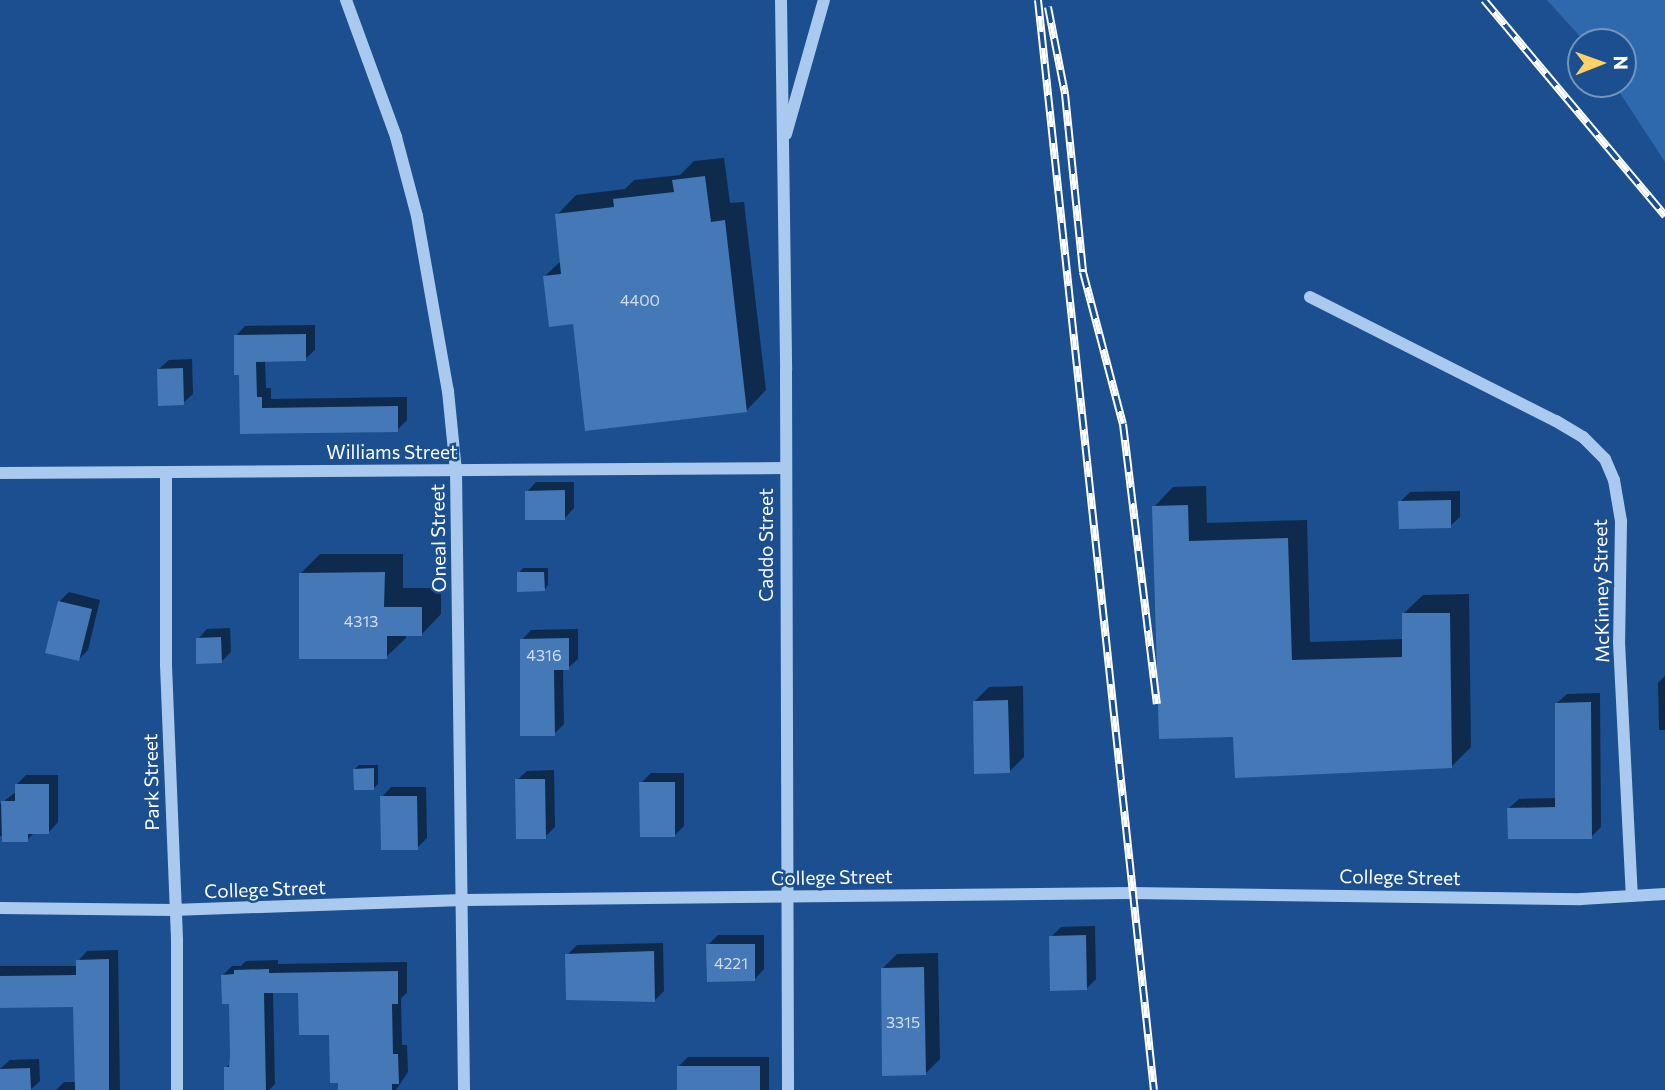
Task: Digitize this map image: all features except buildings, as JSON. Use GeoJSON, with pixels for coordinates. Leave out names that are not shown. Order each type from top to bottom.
{"type":"FeatureCollection","features":[{"type":"Feature","properties":{"kind":"street","name":"Oneal Street"},"geometry":{"type":"LineString","coordinates":[[346,0],[396,137],[417,216],[444,367],[456,471],[464,1090]]}},
{"type":"Feature","properties":{"kind":"street","name":"Caddo Street"},"geometry":{"type":"LineString","coordinates":[[781,0],[788,1090]]}},
{"type":"Feature","properties":{"kind":"street"},"geometry":{"type":"LineString","coordinates":[[782,148],[824,0]]}},
{"type":"Feature","properties":{"kind":"street","name":"McKinney Street"},"geometry":{"type":"LineString","coordinates":[[1310,297],[1556,421],[1583,436],[1605,458],[1615,480],[1621,521],[1619,642],[1632,895]]}},
{"type":"Feature","properties":{"kind":"street","name":"Williams Street"},"geometry":{"type":"LineString","coordinates":[[0,473],[785,468]]}},
{"type":"Feature","properties":{"kind":"street","name":"Park Street"},"geometry":{"type":"LineString","coordinates":[[166,473],[166,665],[173,911],[177,942],[177,1090]]}},
{"type":"Feature","properties":{"kind":"street","name":"College Street"},"geometry":{"type":"LineString","coordinates":[[0,908],[173,911],[463,900],[1131,893],[1581,899],[1665,894]]}},
{"type":"Feature","properties":{"kind":"shaded area"},"geometry":{"type":"Polygon","coordinates":[[[1547,0],[1665,0],[1665,162],[1623,98],[1637,98],[1637,28],[1572,28],[1547,0]]]}},
{"type":"Feature","properties":{"kind":"railway"},"geometry":{"type":"LineString","coordinates":[[1038,0],[1154,1090]]}},
{"type":"Feature","properties":{"kind":"railway"},"geometry":{"type":"LineString","coordinates":[[1484,0],[1665,216]]}},
{"type":"Feature","properties":{"kind":"railway"},"geometry":{"type":"LineString","coordinates":[[1048,7],[1065,94],[1083,272],[1123,424],[1157,704]]}}]}
